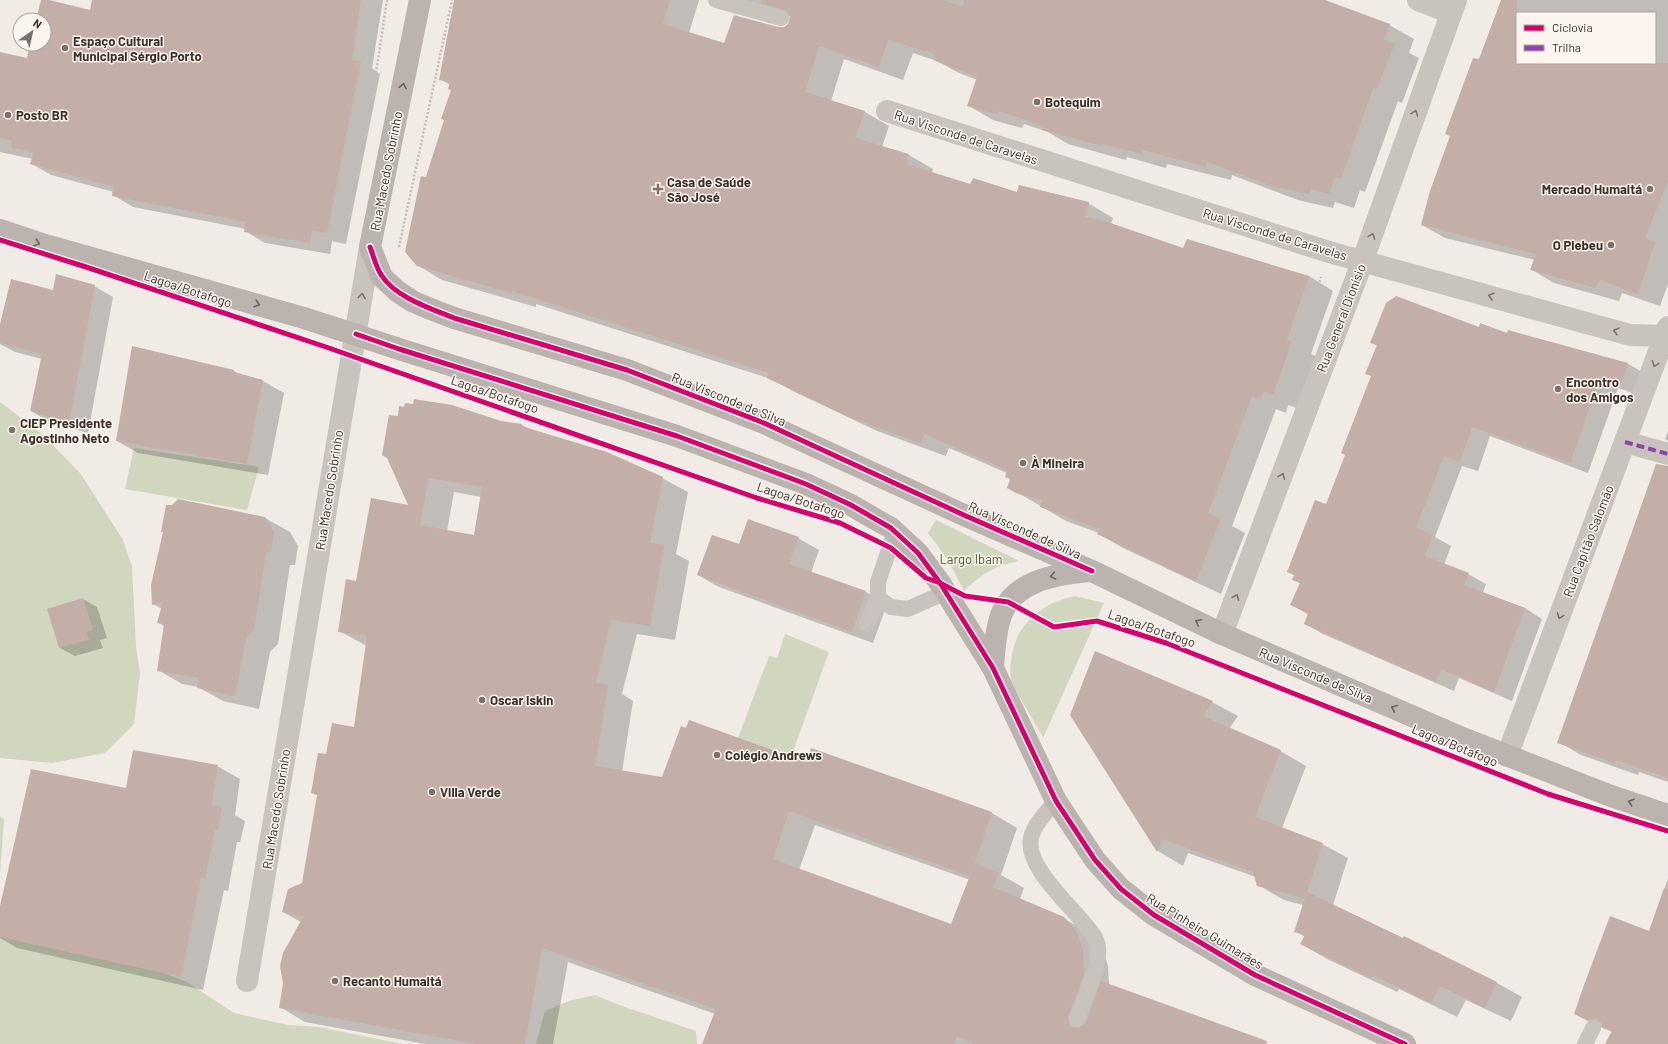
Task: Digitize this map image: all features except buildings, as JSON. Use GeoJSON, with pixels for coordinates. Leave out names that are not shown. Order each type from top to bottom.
{"type":"FeatureCollection","features":[{"type":"Feature","properties":{"kind":"main road","name":"Rua Macedo Sobrinho"},"geometry":{"type":"LineString","coordinates":[[370,247],[420,0]]}},
{"type":"Feature","properties":{"kind":"main road"},"geometry":{"type":"LineString","coordinates":[[0,230],[42,244],[356,334],[399,349],[677,436],[812,487],[851,505],[891,528],[918,553],[946,592],[993,668]]}},
{"type":"Feature","properties":{"kind":"main road","name":"Rua Visconde de Silva"},"geometry":{"type":"LineString","coordinates":[[370,247],[382,277],[397,291],[422,306],[454,318],[627,370],[764,423],[966,516],[1092,571],[1222,634],[1507,756],[1611,796],[1668,814]]}},
{"type":"Feature","properties":{"kind":"main road"},"geometry":{"type":"LineString","coordinates":[[993,668],[999,621],[1008,602],[1017,593],[1024,587],[1043,578],[1065,573],[1092,571]]}},
{"type":"Feature","properties":{"kind":"main road","name":"Rua Pinheiro Guimarães"},"geometry":{"type":"LineString","coordinates":[[993,668],[1056,801],[1095,860],[1121,889],[1154,916],[1255,975],[1405,1044]]}},
{"type":"Feature","properties":{"kind":"street"},"geometry":{"type":"LineString","coordinates":[[1418,0],[1454,7]]}},
{"type":"Feature","properties":{"kind":"street","name":"Rua General Dionísio"},"geometry":{"type":"LineString","coordinates":[[1222,634],[1363,260],[1454,7]]}},
{"type":"Feature","properties":{"kind":"street","name":"Rua Visconde de Caravelas"},"geometry":{"type":"LineString","coordinates":[[886,111],[1329,252],[1363,260],[1630,335],[1667,333]]}},
{"type":"Feature","properties":{"kind":"street","name":"Rua Macedo Sobrinho"},"geometry":{"type":"LineString","coordinates":[[247,981],[370,247]]}},
{"type":"Feature","properties":{"kind":"street","name":"Rua Capitão Salomão"},"geometry":{"type":"LineString","coordinates":[[1507,756],[1667,333]]}},
{"type":"Feature","properties":{"kind":"street"},"geometry":{"type":"LineString","coordinates":[[1625,442],[1668,454]]}},
{"type":"Feature","properties":{"kind":"lane"},"geometry":{"type":"LineString","coordinates":[[716,0],[781,18]]}},
{"type":"Feature","properties":{"kind":"lane"},"geometry":{"type":"LineString","coordinates":[[867,624],[878,598],[878,582],[895,532]]}},
{"type":"Feature","properties":{"kind":"lane"},"geometry":{"type":"LineString","coordinates":[[878,598],[891,607],[908,609],[946,592]]}},
{"type":"Feature","properties":{"kind":"lane"},"geometry":{"type":"LineString","coordinates":[[1056,801],[1037,825],[1031,837],[1030,846],[1042,875],[1092,933],[1098,945],[1097,966],[1077,1019]]}},
{"type":"Feature","properties":{"kind":"lane"},"geometry":{"type":"LineString","coordinates":[[1585,1044],[1593,1028]]}},
{"type":"Feature","properties":{"kind":"path"},"geometry":{"type":"LineString","coordinates":[[399,248],[452,0]]}},
{"type":"Feature","properties":{"kind":"path"},"geometry":{"type":"LineString","coordinates":[[1293,365],[1329,252]]}},
{"type":"Feature","properties":{"kind":"green space"},"geometry":{"type":"Polygon","coordinates":[[[0,402],[42,434],[80,473],[123,540],[132,566],[136,647],[140,673],[134,724],[105,753],[52,763],[0,758],[0,402]]]}},
{"type":"Feature","properties":{"kind":"green space"},"geometry":{"type":"Polygon","coordinates":[[[134,448],[259,467],[247,510],[125,489],[134,448]]]}},
{"type":"Feature","properties":{"kind":"green space","name":"Largo Ibam"},"geometry":{"type":"Polygon","coordinates":[[[936,520],[1019,561],[1003,565],[989,571],[964,591],[948,560],[928,533],[936,520]]]}},
{"type":"Feature","properties":{"kind":"green space"},"geometry":{"type":"Polygon","coordinates":[[[1075,596],[1104,603],[1043,738],[1012,682],[1010,672],[1012,654],[1015,642],[1020,632],[1034,615],[1053,603],[1075,596]]]}},
{"type":"Feature","properties":{"kind":"green space"},"geometry":{"type":"Polygon","coordinates":[[[785,634],[829,652],[791,757],[738,738],[769,656],[777,658],[785,634]]]}},
{"type":"Feature","properties":{"kind":"green space"},"geometry":{"type":"Polygon","coordinates":[[[0,816],[4,820],[0,874],[0,816]]]}},
{"type":"Feature","properties":{"kind":"green space"},"geometry":{"type":"Polygon","coordinates":[[[0,931],[158,971],[187,982],[234,1013],[288,1025],[319,1027],[403,1044],[0,1044],[0,931]]]}},
{"type":"Feature","properties":{"kind":"green space"},"geometry":{"type":"Polygon","coordinates":[[[595,995],[619,1005],[696,1031],[697,1044],[536,1044],[545,1011],[569,1001],[595,995]]]}},
{"type":"Feature","properties":{"kind":"marked path"},"geometry":{"type":"LineString","coordinates":[[1625,442],[1668,454]]}},
{"type":"Feature","properties":{"kind":"cycle path","name":"Lagoa/Botafogo"},"geometry":{"type":"LineString","coordinates":[[0,240],[326,347],[757,498],[840,523],[891,548],[926,578],[940,583],[965,596],[1008,602],[1054,627],[1097,621],[1166,643],[1548,794],[1668,831]]}},
{"type":"Feature","properties":{"kind":"cycle path"},"geometry":{"type":"LineString","coordinates":[[370,247],[378,270],[382,276],[396,290],[415,302],[454,318],[627,370],[764,423],[966,516],[1092,571]]}},
{"type":"Feature","properties":{"kind":"cycle path","name":"Lagoa/Botafogo"},"geometry":{"type":"LineString","coordinates":[[356,334],[399,349],[677,436],[806,484],[851,505],[891,528],[918,553],[940,583],[993,668],[1056,801],[1095,860],[1121,889],[1154,915],[1255,975],[1405,1044]]}},
{"type":"Feature","properties":{"kind":"place","name":"Espaço Cultural Municipal Sérgio Porto"},"geometry":{"type":"Point","coordinates":[65,48]}},
{"type":"Feature","properties":{"kind":"place","name":"Botequim"},"geometry":{"type":"Point","coordinates":[1037,102]}},
{"type":"Feature","properties":{"kind":"place","name":"Posto BR"},"geometry":{"type":"Point","coordinates":[8,115]}},
{"type":"Feature","properties":{"kind":"place","name":"Casa de Saúde São José"},"geometry":{"type":"Point","coordinates":[658,189]}},
{"type":"Feature","properties":{"kind":"place","name":"Mercado Humaitá"},"geometry":{"type":"Point","coordinates":[1650,189]}},
{"type":"Feature","properties":{"kind":"place","name":"O Plebeu"},"geometry":{"type":"Point","coordinates":[1611,245]}},
{"type":"Feature","properties":{"kind":"place","name":"Encontro dos Amigos"},"geometry":{"type":"Point","coordinates":[1558,389]}},
{"type":"Feature","properties":{"kind":"place","name":"CIEP Presidente Agostinho Neto"},"geometry":{"type":"Point","coordinates":[12,430]}},
{"type":"Feature","properties":{"kind":"place","name":"À Mineira"},"geometry":{"type":"Point","coordinates":[1023,463]}},
{"type":"Feature","properties":{"kind":"place","name":"Oscar Iskin"},"geometry":{"type":"Point","coordinates":[482,700]}},
{"type":"Feature","properties":{"kind":"place","name":"Colégio Andrews"},"geometry":{"type":"Point","coordinates":[717,755]}},
{"type":"Feature","properties":{"kind":"place","name":"Villa Verde"},"geometry":{"type":"Point","coordinates":[432,792]}},
{"type":"Feature","properties":{"kind":"place","name":"Recanto Humaitá"},"geometry":{"type":"Point","coordinates":[335,981]}}]}
